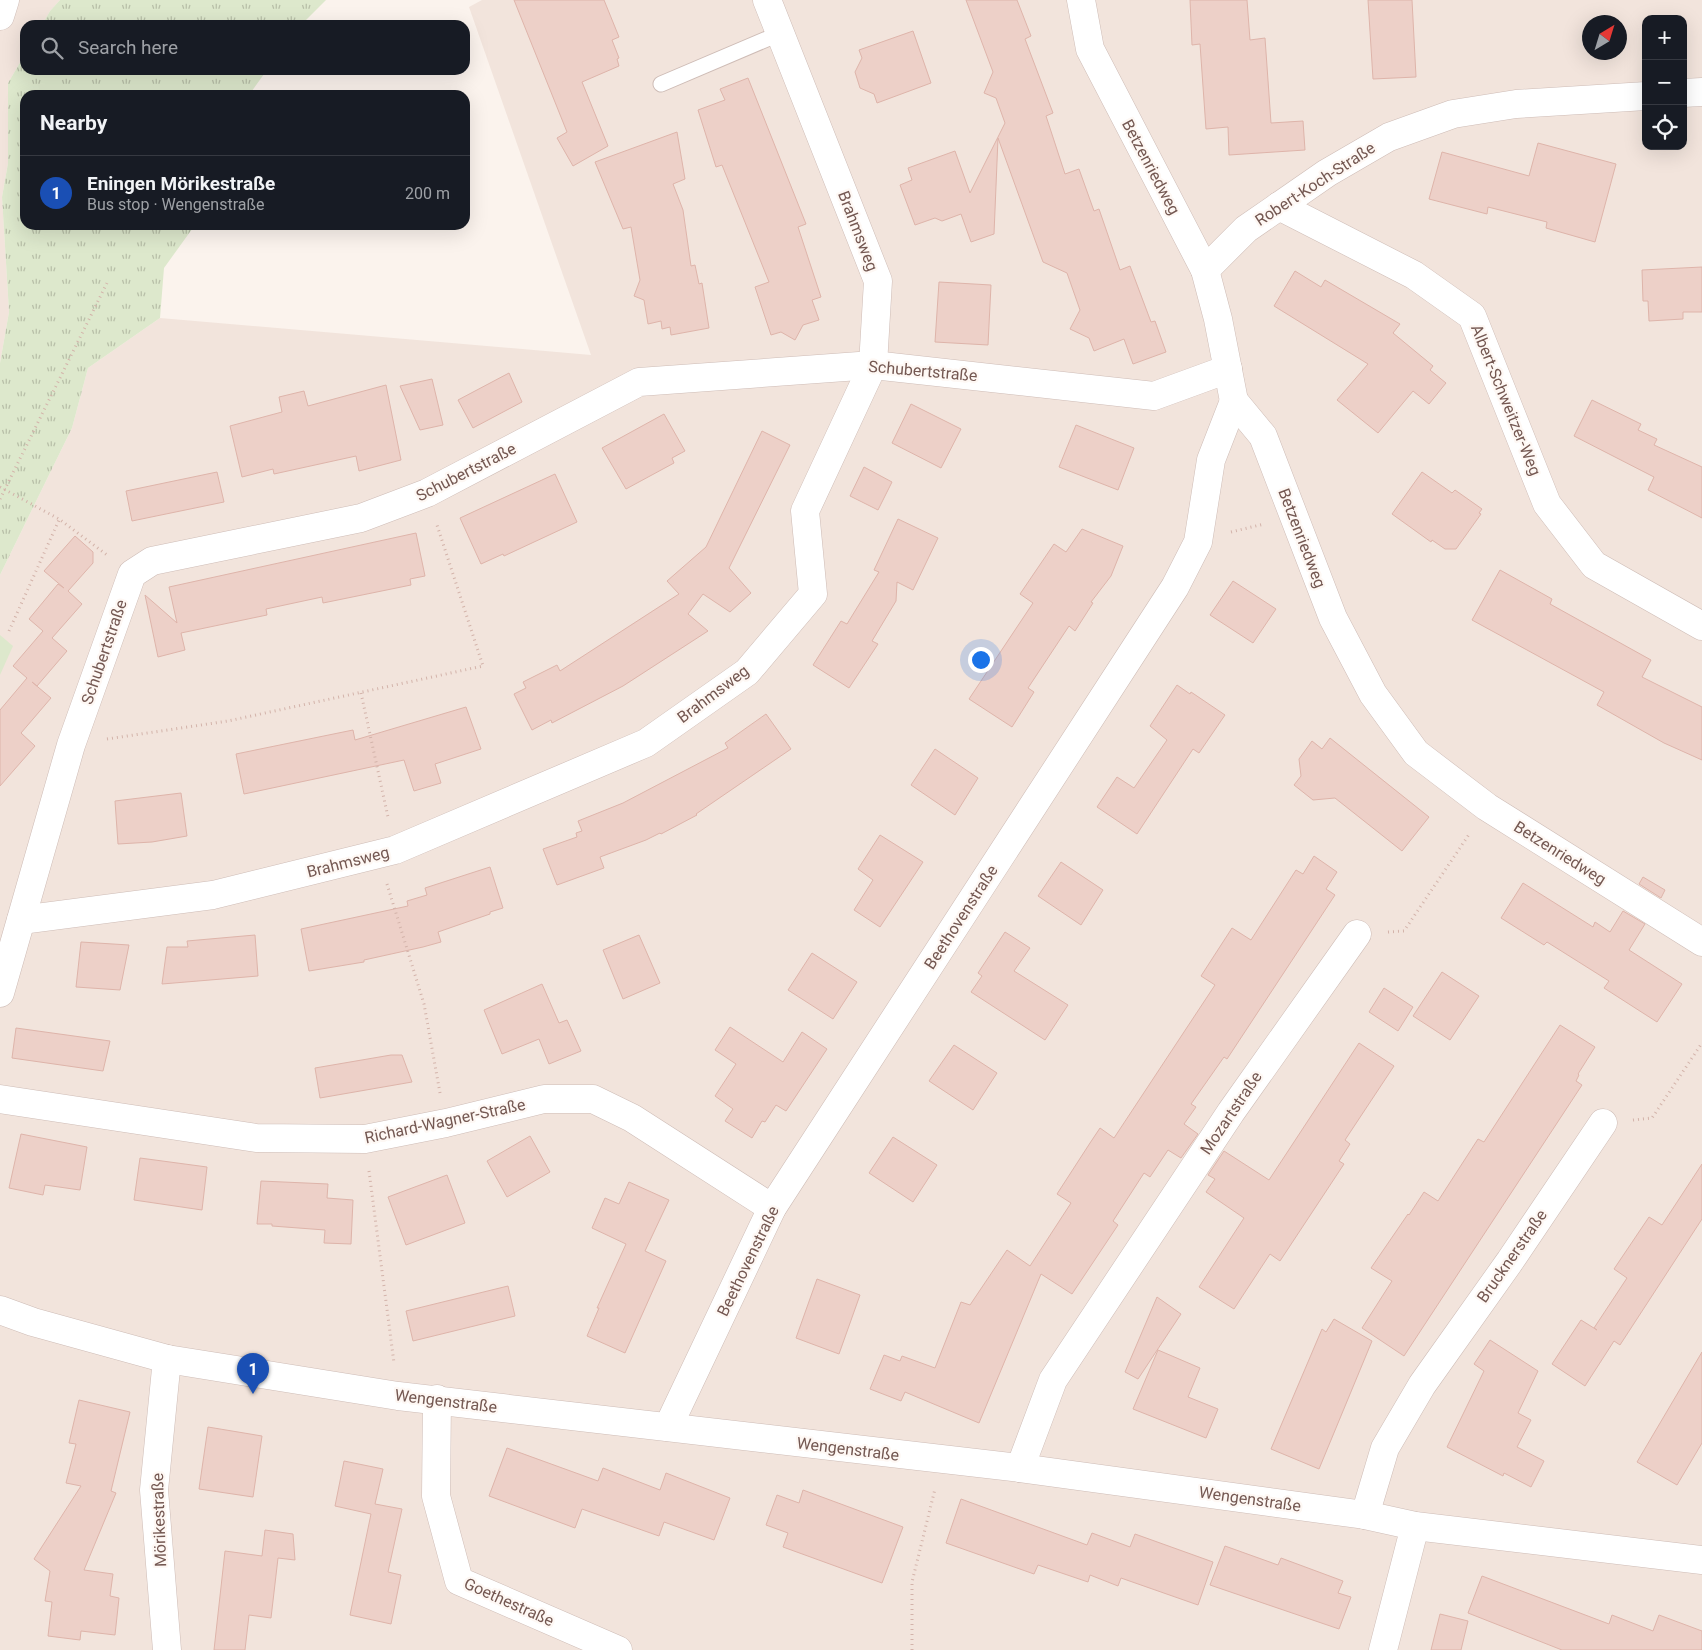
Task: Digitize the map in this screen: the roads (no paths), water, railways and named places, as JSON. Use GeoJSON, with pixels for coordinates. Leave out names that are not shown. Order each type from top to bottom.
{"type":"FeatureCollection","features":[{"type":"Feature","properties":{"kind":"street"},"geometry":{"type":"LineString","coordinates":[[0,16],[5,0]]}},
{"type":"Feature","properties":{"kind":"street","name":"Brahmsweg"},"geometry":{"type":"LineString","coordinates":[[21,920],[213,895],[396,850],[646,743],[747,672],[813,594],[805,511],[873,365],[878,281],[768,0]]}},
{"type":"Feature","properties":{"kind":"street","name":"Betzenriedweg"},"geometry":{"type":"LineString","coordinates":[[1082,0],[1090,49],[1205,270],[1218,319],[1234,401],[1263,436],[1332,618],[1373,694],[1416,753],[1487,807],[1702,942]]}},
{"type":"Feature","properties":{"kind":"street"},"geometry":{"type":"LineString","coordinates":[[1687,93],[1702,92]]}},
{"type":"Feature","properties":{"kind":"street","name":"Robert-Koch-Straße"},"geometry":{"type":"LineString","coordinates":[[1205,270],[1246,229],[1327,173],[1388,137],[1453,114],[1516,104],[1642,96]]}},
{"type":"Feature","properties":{"kind":"street","name":"Albert-Schweitzer-Weg"},"geometry":{"type":"LineString","coordinates":[[1279,206],[1414,275],[1472,316],[1547,504],[1594,565],[1702,626]]}},
{"type":"Feature","properties":{"kind":"street","name":"Schubertstraße"},"geometry":{"type":"LineString","coordinates":[[0,993],[71,745],[132,574],[152,561],[361,518],[427,494],[639,382],[873,365],[1154,396],[1228,370]]}},
{"type":"Feature","properties":{"kind":"street","name":"Beethovenstraße"},"geometry":{"type":"LineString","coordinates":[[668,1427],[772,1208],[1176,587],[1198,542],[1211,460],[1234,401]]}},
{"type":"Feature","properties":{"kind":"street","name":"Mozartstraße"},"geometry":{"type":"LineString","coordinates":[[1020,1468],[1053,1380],[1231,1112],[1357,934]]}},
{"type":"Feature","properties":{"kind":"street","name":"Richard-Wagner-Straße"},"geometry":{"type":"LineString","coordinates":[[0,1099],[256,1138],[365,1139],[446,1123],[544,1099],[593,1099],[632,1118],[772,1208]]}},
{"type":"Feature","properties":{"kind":"street","name":"Brucknerstraße"},"geometry":{"type":"LineString","coordinates":[[1366,1515],[1385,1448],[1422,1385],[1510,1261],[1603,1123]]}},
{"type":"Feature","properties":{"kind":"street","name":"Wengenstraße"},"geometry":{"type":"LineString","coordinates":[[0,1310],[33,1322],[167,1359],[398,1396],[437,1399],[1020,1468],[1366,1515],[1415,1526],[1699,1555]]}},
{"type":"Feature","properties":{"kind":"street","name":"Mörikestraße"},"geometry":{"type":"LineString","coordinates":[[167,1359],[154,1490],[167,1650]]}},
{"type":"Feature","properties":{"kind":"street","name":"Goethestraße"},"geometry":{"type":"LineString","coordinates":[[437,1399],[436,1496],[458,1581],[618,1650]]}},
{"type":"Feature","properties":{"kind":"street"},"geometry":{"type":"LineString","coordinates":[[1383,1650],[1415,1526]]}},
{"type":"Feature","properties":{"kind":"lane"},"geometry":{"type":"LineString","coordinates":[[661,84],[781,33]]}},
{"type":"Feature","properties":{"kind":"place","name":"Eningen Mörikestraße"},"geometry":{"type":"Point","coordinates":[253,1394]}}]}
